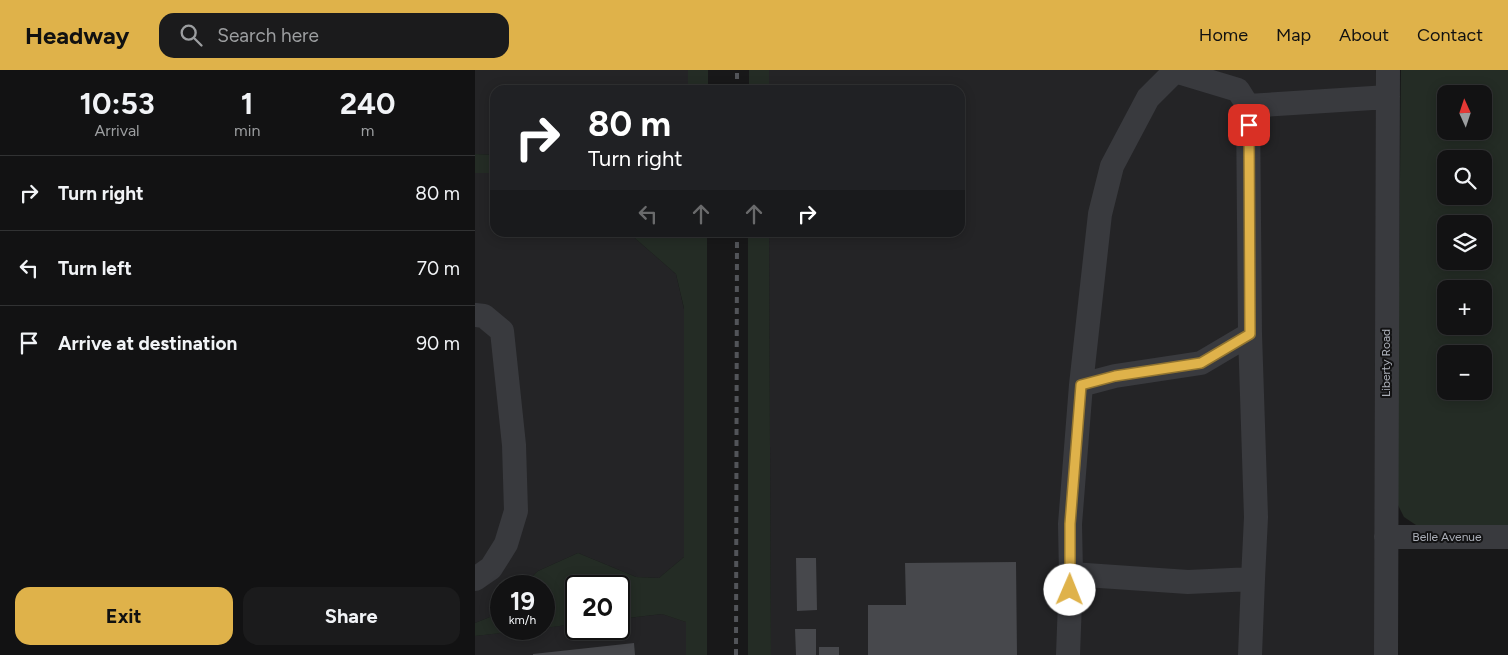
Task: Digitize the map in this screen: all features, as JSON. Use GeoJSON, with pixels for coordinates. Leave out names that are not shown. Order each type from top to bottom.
{"type":"FeatureCollection","features":[{"type":"Feature","properties":{"kind":"street"},"geometry":{"type":"LineString","coordinates":[[1068,655],[1071,574],[1070,524],[1081,385],[1100,214],[1112,166],[1148,98],[1175,70],[1238,90],[1249,106],[1250,334],[1256,517],[1250,655]]}},
{"type":"Feature","properties":{"kind":"street","name":"Liberty Road"},"geometry":{"type":"LineString","coordinates":[[1386,655],[1388,70]]}},
{"type":"Feature","properties":{"kind":"street"},"geometry":{"type":"LineString","coordinates":[[1249,106],[1388,97]]}},
{"type":"Feature","properties":{"kind":"street"},"geometry":{"type":"LineString","coordinates":[[475,579],[491,568],[506,544],[516,511],[514,445],[502,331],[478,317]]}},
{"type":"Feature","properties":{"kind":"street"},"geometry":{"type":"LineString","coordinates":[[1081,385],[1115,376],[1201,363],[1250,334]]}},
{"type":"Feature","properties":{"kind":"street","name":"Belle Avenue"},"geometry":{"type":"LineString","coordinates":[[1386,537],[1508,537]]}},
{"type":"Feature","properties":{"kind":"street"},"geometry":{"type":"LineString","coordinates":[[1071,574],[1188,582],[1253,579]]}},
{"type":"Feature","properties":{"kind":"shaded area"},"geometry":{"type":"Polygon","coordinates":[[[475,70],[688,70],[688,85],[490,85],[490,155],[475,154],[475,70]]]}},
{"type":"Feature","properties":{"kind":"shaded area"},"geometry":{"type":"Polygon","coordinates":[[[688,70],[708,70],[708,85],[688,85],[688,70]]]}},
{"type":"Feature","properties":{"kind":"shaded area"},"geometry":{"type":"Polygon","coordinates":[[[749,70],[769,70],[769,85],[749,85],[749,70]]]}},
{"type":"Feature","properties":{"kind":"shaded area"},"geometry":{"type":"Polygon","coordinates":[[[769,70],[1377,70],[1377,655],[771,655],[769,237],[965,237],[965,85],[769,85],[769,70]]]}},
{"type":"Feature","properties":{"kind":"shaded area"},"geometry":{"type":"Polygon","coordinates":[[[1401,70],[1508,70],[1508,527],[1419,527],[1404,517],[1397,503],[1401,70]]]}},
{"type":"Feature","properties":{"kind":"shaded area"},"geometry":{"type":"Polygon","coordinates":[[[475,154],[490,155],[490,173],[475,173],[475,154]]]}},
{"type":"Feature","properties":{"kind":"shaded area"},"geometry":{"type":"Polygon","coordinates":[[[475,173],[490,173],[490,237],[634,237],[676,274],[684,309],[684,557],[659,578],[636,577],[578,553],[538,571],[534,575],[490,575],[490,617],[475,623],[475,173]]]}},
{"type":"Feature","properties":{"kind":"shaded area"},"geometry":{"type":"Polygon","coordinates":[[[634,237],[707,237],[707,655],[686,655],[686,622],[662,614],[630,618],[630,575],[565,575],[565,625],[555,627],[555,575],[534,575],[538,571],[578,553],[636,577],[659,578],[684,557],[684,308],[676,274],[634,237]]]}},
{"type":"Feature","properties":{"kind":"shaded area"},"geometry":{"type":"Polygon","coordinates":[[[748,237],[769,237],[771,655],[748,655],[748,237]]]}},
{"type":"Feature","properties":{"kind":"shaded area"},"geometry":{"type":"Polygon","coordinates":[[[662,614],[686,622],[686,655],[475,655],[475,636],[490,634],[490,640],[555,640],[555,626],[565,625],[565,640],[630,640],[630,618],[662,614]]]}},
{"type":"Feature","properties":{"kind":"shaded area"},"geometry":{"type":"Polygon","coordinates":[[[490,617],[490,634],[475,636],[475,623],[490,617]]]}},
{"type":"Feature","properties":{"kind":"building"},"geometry":{"type":"Polygon","coordinates":[[[796,558],[816,558],[817,610],[797,611],[796,558]]]}},
{"type":"Feature","properties":{"kind":"building"},"geometry":{"type":"Polygon","coordinates":[[[1016,562],[1017,655],[868,655],[868,605],[906,605],[905,563],[1016,562]]]}},
{"type":"Feature","properties":{"kind":"building"},"geometry":{"type":"Polygon","coordinates":[[[795,629],[816,629],[816,655],[796,655],[795,629]]]}},
{"type":"Feature","properties":{"kind":"building"},"geometry":{"type":"Polygon","coordinates":[[[634,643],[635,655],[533,655],[533,654],[634,643]]]}},
{"type":"Feature","properties":{"kind":"building"},"geometry":{"type":"Polygon","coordinates":[[[819,647],[839,647],[839,655],[819,655],[819,647]]]}},
{"type":"Feature","properties":{"kind":"railway"},"geometry":{"type":"LineString","coordinates":[[737,70],[737,85]]}},
{"type":"Feature","properties":{"kind":"railway"},"geometry":{"type":"LineString","coordinates":[[736,655],[737,237]]}},
{"type":"Feature","properties":{"kind":"route"},"geometry":{"type":"LineString","coordinates":[[1070,590],[1070,524],[1081,385],[1115,376],[1201,363],[1230,348],[1250,334],[1249,125]]}}]}
